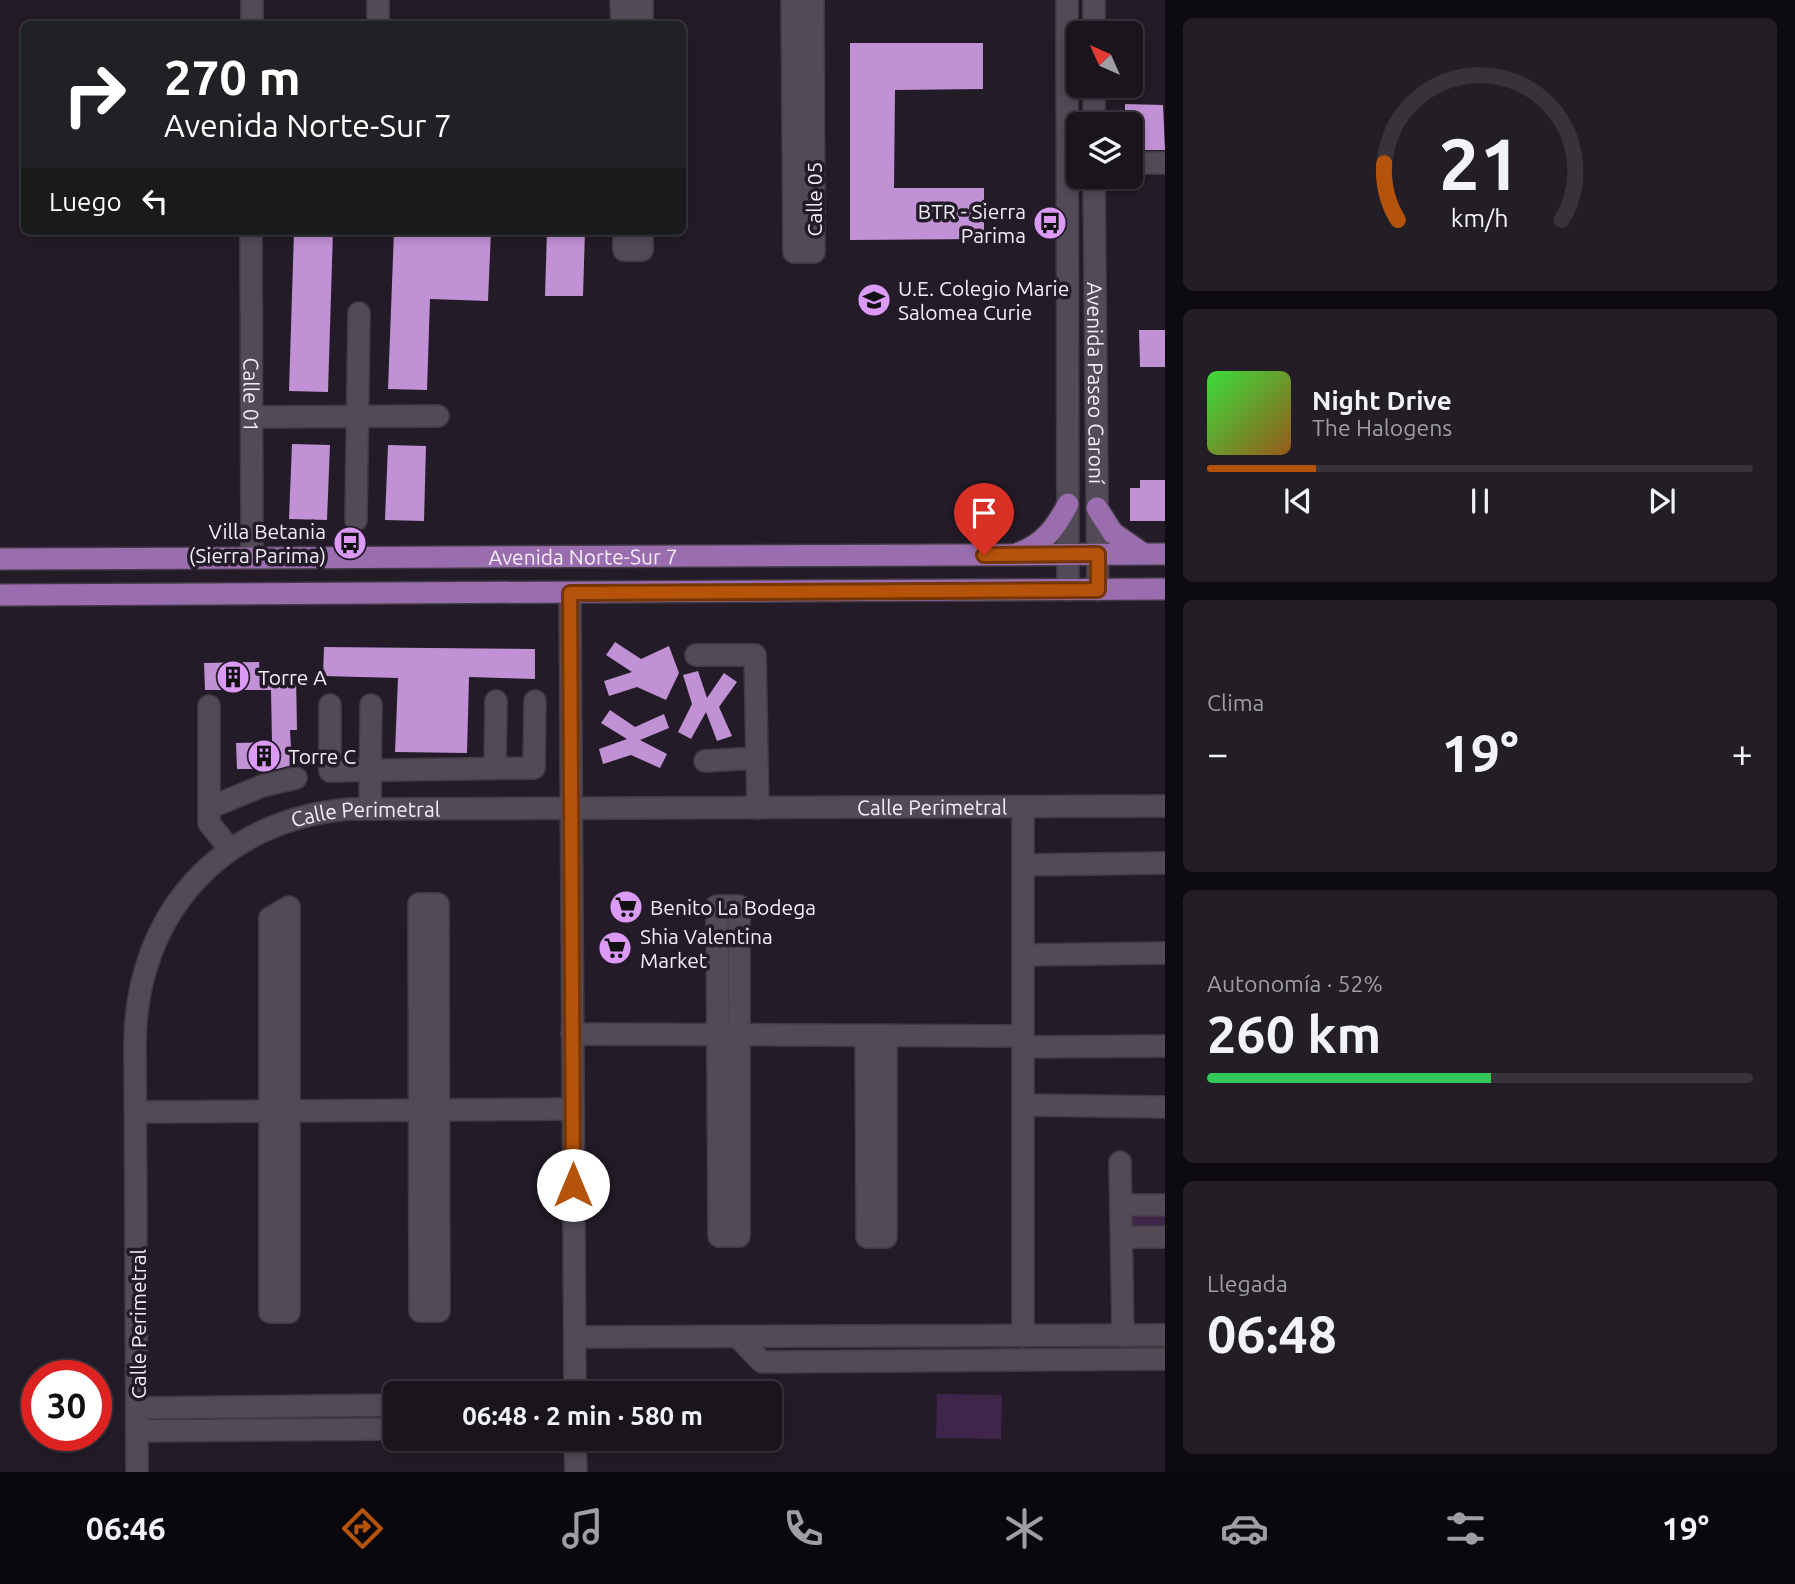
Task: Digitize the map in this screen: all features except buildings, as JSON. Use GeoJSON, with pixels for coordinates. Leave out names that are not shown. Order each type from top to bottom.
{"type":"FeatureCollection","features":[{"type":"Feature","properties":{"kind":"main road"},"geometry":{"type":"LineString","coordinates":[[1011,555],[1038,544],[1051,533],[1068,504]]}},
{"type":"Feature","properties":{"kind":"main road"},"geometry":{"type":"LineString","coordinates":[[1097,508],[1118,538],[1154,554]]}},
{"type":"Feature","properties":{"kind":"main road","name":"Avenida Norte-Sur 7"},"geometry":{"type":"LineString","coordinates":[[0,559],[1154,554]]}},
{"type":"Feature","properties":{"kind":"main road","name":"Avenida Norte-Sur 7"},"geometry":{"type":"LineString","coordinates":[[0,595],[1165,589]]}},
{"type":"Feature","properties":{"kind":"street"},"geometry":{"type":"LineString","coordinates":[[252,0],[252,21]]}},
{"type":"Feature","properties":{"kind":"street"},"geometry":{"type":"LineString","coordinates":[[378,0],[378,21]]}},
{"type":"Feature","properties":{"kind":"street"},"geometry":{"type":"LineString","coordinates":[[621,0],[622,21]]}},
{"type":"Feature","properties":{"kind":"street"},"geometry":{"type":"LineString","coordinates":[[642,0],[642,21]]}},
{"type":"Feature","properties":{"kind":"street","name":"Calle 05"},"geometry":{"type":"LineString","coordinates":[[792,0],[794,252],[814,252],[813,0]]}},
{"type":"Feature","properties":{"kind":"street","name":"Avenida Paseo Caroní"},"geometry":{"type":"LineString","coordinates":[[1067,0],[1071,112]]}},
{"type":"Feature","properties":{"kind":"street"},"geometry":{"type":"LineString","coordinates":[[1094,0],[1094,21]]}},
{"type":"Feature","properties":{"kind":"street"},"geometry":{"type":"LineString","coordinates":[[1143,163],[1165,163]]}},
{"type":"Feature","properties":{"kind":"street","name":"Avenida Paseo Caroní"},"geometry":{"type":"LineString","coordinates":[[1068,590],[1073,189]]}},
{"type":"Feature","properties":{"kind":"street","name":"Avenida Paseo Caroní"},"geometry":{"type":"LineString","coordinates":[[1094,189],[1098,590]]}},
{"type":"Feature","properties":{"kind":"street","name":"Calle 01"},"geometry":{"type":"LineString","coordinates":[[251,235],[252,558]]}},
{"type":"Feature","properties":{"kind":"street"},"geometry":{"type":"LineString","coordinates":[[624,235],[624,250],[642,250],[642,235]]}},
{"type":"Feature","properties":{"kind":"street"},"geometry":{"type":"LineString","coordinates":[[356,520],[359,313]]}},
{"type":"Feature","properties":{"kind":"street"},"geometry":{"type":"LineString","coordinates":[[253,417],[438,416]]}},
{"type":"Feature","properties":{"kind":"street"},"geometry":{"type":"LineString","coordinates":[[570,593],[575,1381]]}},
{"type":"Feature","properties":{"kind":"street"},"geometry":{"type":"LineString","coordinates":[[696,655],[755,655],[758,808]]}},
{"type":"Feature","properties":{"kind":"street"},"geometry":{"type":"LineString","coordinates":[[495,768],[496,701]]}},
{"type":"Feature","properties":{"kind":"street"},"geometry":{"type":"LineString","coordinates":[[330,705],[330,771],[534,768],[535,701]]}},
{"type":"Feature","properties":{"kind":"street"},"geometry":{"type":"LineString","coordinates":[[370,808],[371,705]]}},
{"type":"Feature","properties":{"kind":"street"},"geometry":{"type":"LineString","coordinates":[[209,706],[209,823],[230,849]]}},
{"type":"Feature","properties":{"kind":"street"},"geometry":{"type":"LineString","coordinates":[[705,761],[757,758]]}},
{"type":"Feature","properties":{"kind":"street"},"geometry":{"type":"LineString","coordinates":[[209,808],[262,786],[296,778]]}},
{"type":"Feature","properties":{"kind":"street","name":"Calle Perimetral"},"geometry":{"type":"LineString","coordinates":[[137,1472],[136,1013],[145,968],[154,945],[179,900],[230,849],[256,832],[298,816],[370,808],[1165,806]]}},
{"type":"Feature","properties":{"kind":"street"},"geometry":{"type":"LineString","coordinates":[[1023,807],[1023,1336]]}},
{"type":"Feature","properties":{"kind":"street"},"geometry":{"type":"LineString","coordinates":[[1023,865],[1165,863]]}},
{"type":"Feature","properties":{"kind":"street"},"geometry":{"type":"LineString","coordinates":[[429,1110],[420,1311],[439,1311],[429,1110],[419,904],[439,904],[429,1110]]}},
{"type":"Feature","properties":{"kind":"street"},"geometry":{"type":"LineString","coordinates":[[279,1111],[270,1312],[289,1312],[279,1111],[270,918],[289,906],[279,1111]]}},
{"type":"Feature","properties":{"kind":"street"},"geometry":{"type":"LineString","coordinates":[[728,1035],[719,1236],[739,1236],[728,1035],[717,906],[739,906],[728,1035]]}},
{"type":"Feature","properties":{"kind":"street"},"geometry":{"type":"LineString","coordinates":[[1023,955],[1165,953]]}},
{"type":"Feature","properties":{"kind":"street"},"geometry":{"type":"LineString","coordinates":[[572,1034],[876,1035],[1165,1046]]}},
{"type":"Feature","properties":{"kind":"street"},"geometry":{"type":"LineString","coordinates":[[876,1035],[886,1237],[867,1237],[876,1035]]}},
{"type":"Feature","properties":{"kind":"street"},"geometry":{"type":"LineString","coordinates":[[1023,1105],[1165,1107]]}},
{"type":"Feature","properties":{"kind":"street"},"geometry":{"type":"LineString","coordinates":[[137,1112],[573,1109]]}},
{"type":"Feature","properties":{"kind":"street"},"geometry":{"type":"LineString","coordinates":[[1121,1163],[1123,1336]]}},
{"type":"Feature","properties":{"kind":"street"},"geometry":{"type":"LineString","coordinates":[[1121,1205],[1165,1205]]}},
{"type":"Feature","properties":{"kind":"street"},"geometry":{"type":"LineString","coordinates":[[1122,1237],[1165,1237]]}},
{"type":"Feature","properties":{"kind":"street"},"geometry":{"type":"LineString","coordinates":[[575,1338],[1165,1335]]}},
{"type":"Feature","properties":{"kind":"street"},"geometry":{"type":"LineString","coordinates":[[738,1337],[762,1362],[1165,1359]]}},
{"type":"Feature","properties":{"kind":"street"},"geometry":{"type":"LineString","coordinates":[[138,1408],[383,1405]]}},
{"type":"Feature","properties":{"kind":"street"},"geometry":{"type":"LineString","coordinates":[[303,1430],[304,1406]]}},
{"type":"Feature","properties":{"kind":"street"},"geometry":{"type":"LineString","coordinates":[[137,1431],[383,1429]]}},
{"type":"Feature","properties":{"kind":"street"},"geometry":{"type":"LineString","coordinates":[[576,1451],[576,1472]]}},
{"type":"Feature","properties":{"kind":"shaded area"},"geometry":{"type":"Polygon","coordinates":[[[1121,1205],[1165,1205],[1165,1237],[1122,1237],[1121,1205]]]}},
{"type":"Feature","properties":{"kind":"shaded area"},"geometry":{"type":"Polygon","coordinates":[[[937,1394],[1002,1395],[1001,1439],[936,1438],[937,1394]]]}},
{"type":"Feature","properties":{"kind":"place","name":"BTR - Sierra Parima"},"geometry":{"type":"Point","coordinates":[1050,223]}},
{"type":"Feature","properties":{"kind":"place","name":"U.E. Colegio Marie Salomea Curie"},"geometry":{"type":"Point","coordinates":[874,300]}},
{"type":"Feature","properties":{"kind":"place","name":"Villa Betania (Sierra Parima)"},"geometry":{"type":"Point","coordinates":[350,543]}},
{"type":"Feature","properties":{"kind":"place","name":"Torre A"},"geometry":{"type":"Point","coordinates":[233,677]}},
{"type":"Feature","properties":{"kind":"place","name":"Torre C"},"geometry":{"type":"Point","coordinates":[264,756]}},
{"type":"Feature","properties":{"kind":"place","name":"Benito La Bodega"},"geometry":{"type":"Point","coordinates":[626,907]}},
{"type":"Feature","properties":{"kind":"place","name":"Shia Valentina Market"},"geometry":{"type":"Point","coordinates":[615,948]}},
{"type":"Feature","properties":{"kind":"route"},"geometry":{"type":"LineString","coordinates":[[573,1185],[570,593],[1098,590],[1098,554],[984,555]]}}]}
